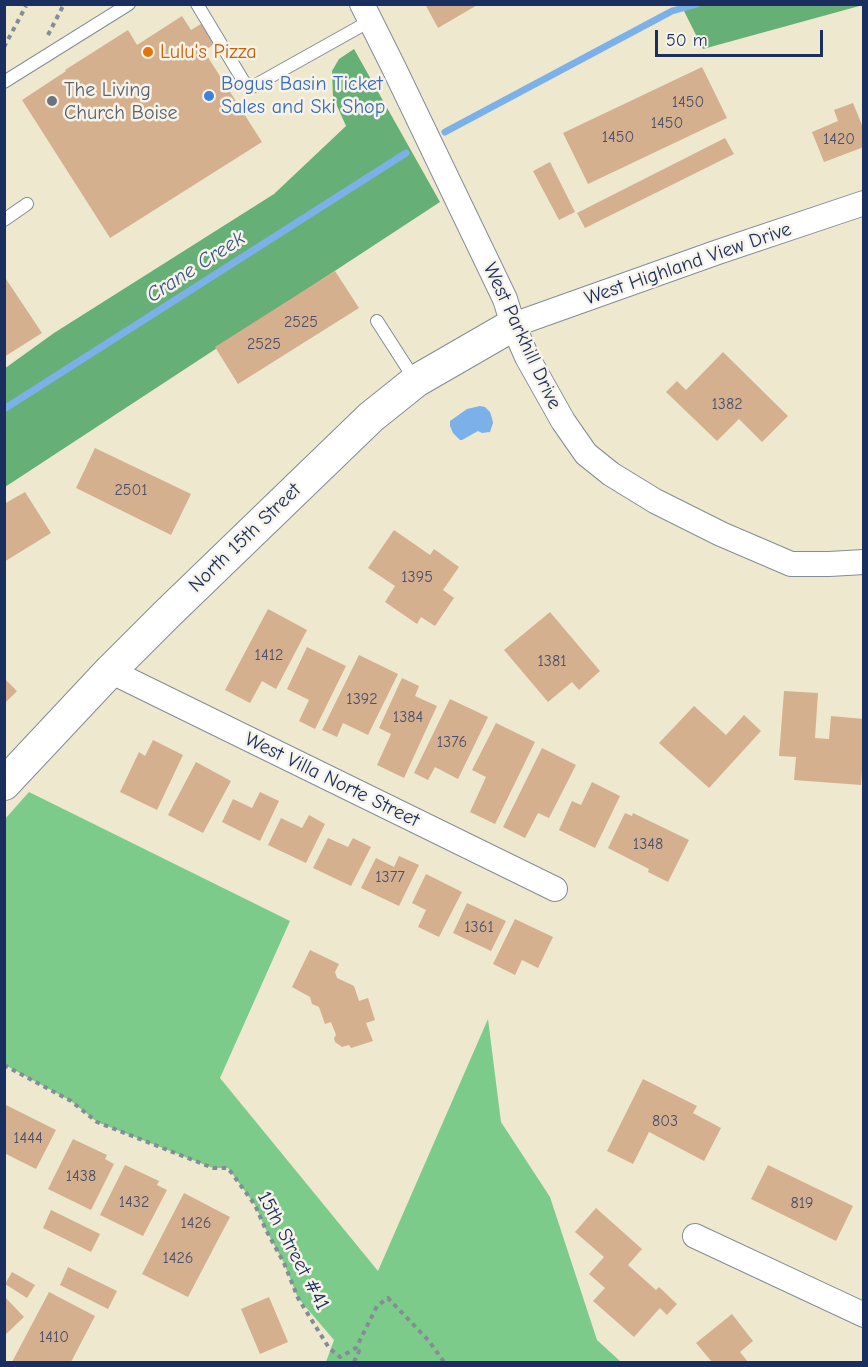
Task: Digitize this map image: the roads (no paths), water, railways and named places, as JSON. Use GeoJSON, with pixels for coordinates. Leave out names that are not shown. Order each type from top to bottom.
{"type":"FeatureCollection","features":[{"type":"Feature","properties":{"kind":"street","name":"West Parkhill Drive"},"geometry":{"type":"LineString","coordinates":[[366,13],[505,299],[527,357],[563,421],[586,454],[611,474],[655,501],[712,530],[791,564],[864,562]]}},
{"type":"Feature","properties":{"kind":"street","name":"West Highland View Drive"},"geometry":{"type":"LineString","coordinates":[[513,325],[864,203]]}},
{"type":"Feature","properties":{"kind":"street","name":"North 15th Street"},"geometry":{"type":"LineString","coordinates":[[4,784],[166,614],[370,417],[416,381],[513,325]]}},
{"type":"Feature","properties":{"kind":"street","name":"West Villa Norte Street"},"geometry":{"type":"LineString","coordinates":[[110,671],[555,889]]}},
{"type":"Feature","properties":{"kind":"street"},"geometry":{"type":"LineString","coordinates":[[695,1236],[864,1315]]}},
{"type":"Feature","properties":{"kind":"lane"},"geometry":{"type":"LineString","coordinates":[[4,82],[129,4]]}},
{"type":"Feature","properties":{"kind":"lane"},"geometry":{"type":"LineString","coordinates":[[197,4],[244,82],[252,87],[302,59],[366,13]]}},
{"type":"Feature","properties":{"kind":"lane"},"geometry":{"type":"LineString","coordinates":[[4,220],[27,204]]}},
{"type":"Feature","properties":{"kind":"lane"},"geometry":{"type":"LineString","coordinates":[[377,321],[416,381]]}},
{"type":"Feature","properties":{"kind":"water"},"geometry":{"type":"Polygon","coordinates":[[[480,406],[490,412],[493,423],[490,432],[478,431],[460,440],[453,433],[450,421],[467,409],[480,406]]]}},
{"type":"Feature","properties":{"kind":"waterway","name":"Crane Creek"},"geometry":{"type":"LineString","coordinates":[[445,132],[672,11],[697,4]]}},
{"type":"Feature","properties":{"kind":"waterway","name":"Crane Creek"},"geometry":{"type":"LineString","coordinates":[[4,409],[406,153]]}},
{"type":"Feature","properties":{"kind":"place","name":"Lulu's Pizza"},"geometry":{"type":"Point","coordinates":[148,52]}},
{"type":"Feature","properties":{"kind":"place","name":"Bogus Basin Ticket Sales and Ski Shop"},"geometry":{"type":"Point","coordinates":[209,96]}},
{"type":"Feature","properties":{"kind":"place","name":"The Living Church Boise"},"geometry":{"type":"Point","coordinates":[52,101]}}]}
